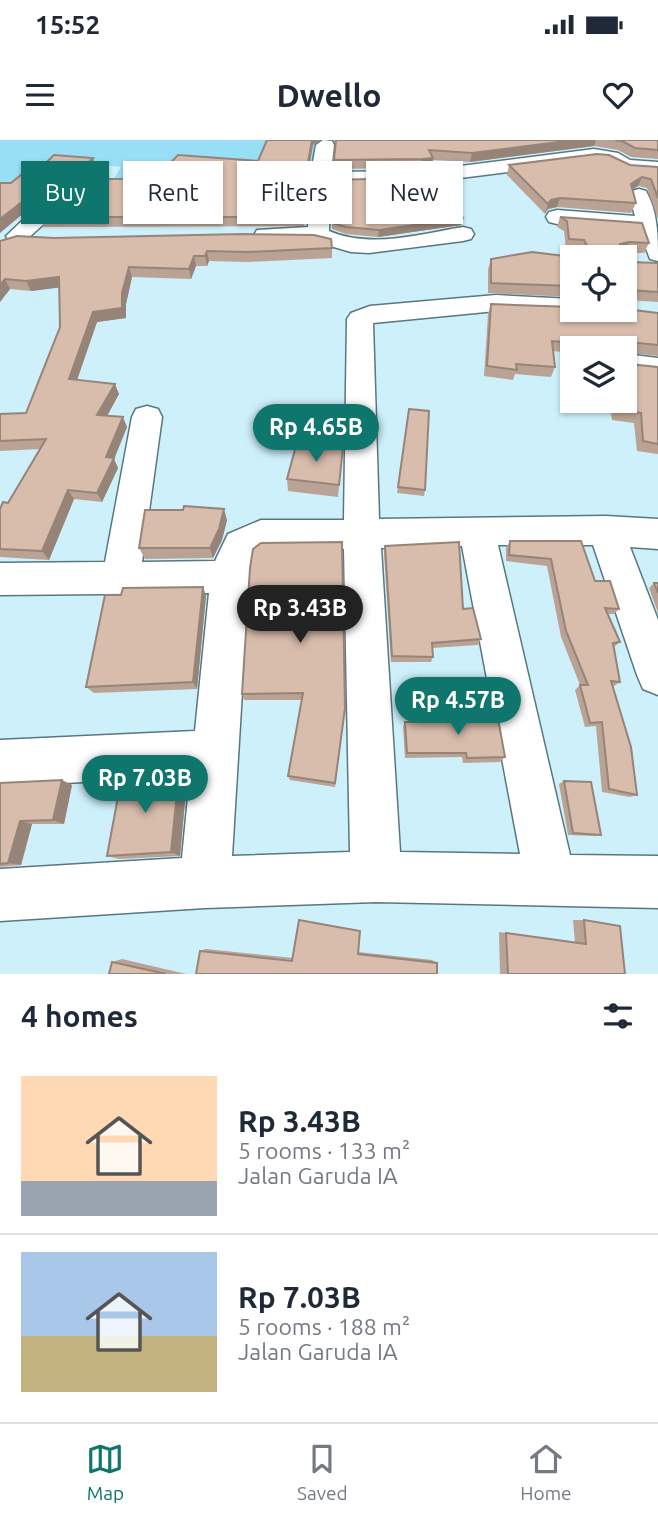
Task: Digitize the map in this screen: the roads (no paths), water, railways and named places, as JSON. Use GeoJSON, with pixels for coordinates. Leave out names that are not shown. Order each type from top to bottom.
{"type":"FeatureCollection","features":[{"type":"Feature","properties":{"kind":"street"},"geometry":{"type":"LineString","coordinates":[[510,142],[514,166]]}},
{"type":"Feature","properties":{"kind":"street"},"geometry":{"type":"LineString","coordinates":[[323,161],[325,145]]}},
{"type":"Feature","properties":{"kind":"street"},"geometry":{"type":"LineString","coordinates":[[352,178],[421,177],[594,155],[611,157],[626,166],[658,169]]}},
{"type":"Feature","properties":{"kind":"street"},"geometry":{"type":"LineString","coordinates":[[639,195],[649,224],[651,260]]}},
{"type":"Feature","properties":{"kind":"street"},"geometry":{"type":"LineString","coordinates":[[557,217],[649,224]]}},
{"type":"Feature","properties":{"kind":"street"},"geometry":{"type":"LineString","coordinates":[[8,241],[29,224]]}},
{"type":"Feature","properties":{"kind":"street"},"geometry":{"type":"LineString","coordinates":[[316,234],[319,224]]}},
{"type":"Feature","properties":{"kind":"street"},"geometry":{"type":"LineString","coordinates":[[245,234],[316,234],[333,243],[362,246],[463,233]]}},
{"type":"Feature","properties":{"kind":"street"},"geometry":{"type":"LineString","coordinates":[[8,241],[45,238]]}},
{"type":"Feature","properties":{"kind":"street"},"geometry":{"type":"LineString","coordinates":[[376,877],[362,535],[360,319],[370,314],[496,303],[560,306]]}},
{"type":"Feature","properties":{"kind":"street"},"geometry":{"type":"LineString","coordinates":[[637,364],[658,367]]}},
{"type":"Feature","properties":{"kind":"street"},"geometry":{"type":"LineString","coordinates":[[121,578],[147,417]]}},
{"type":"Feature","properties":{"kind":"street"},"geometry":{"type":"LineString","coordinates":[[477,530],[550,879]]}},
{"type":"Feature","properties":{"kind":"street"},"geometry":{"type":"LineString","coordinates":[[205,882],[230,578],[235,552],[246,539],[261,535],[362,535],[477,530],[606,530],[658,534]]}},
{"type":"Feature","properties":{"kind":"street"},"geometry":{"type":"LineString","coordinates":[[606,530],[658,675]]}},
{"type":"Feature","properties":{"kind":"street"},"geometry":{"type":"LineString","coordinates":[[0,579],[230,578]]}},
{"type":"Feature","properties":{"kind":"street"},"geometry":{"type":"LineString","coordinates":[[0,763],[216,753]]}},
{"type":"Feature","properties":{"kind":"street"},"geometry":{"type":"LineString","coordinates":[[0,895],[205,882],[376,877],[658,882]]}}]}
